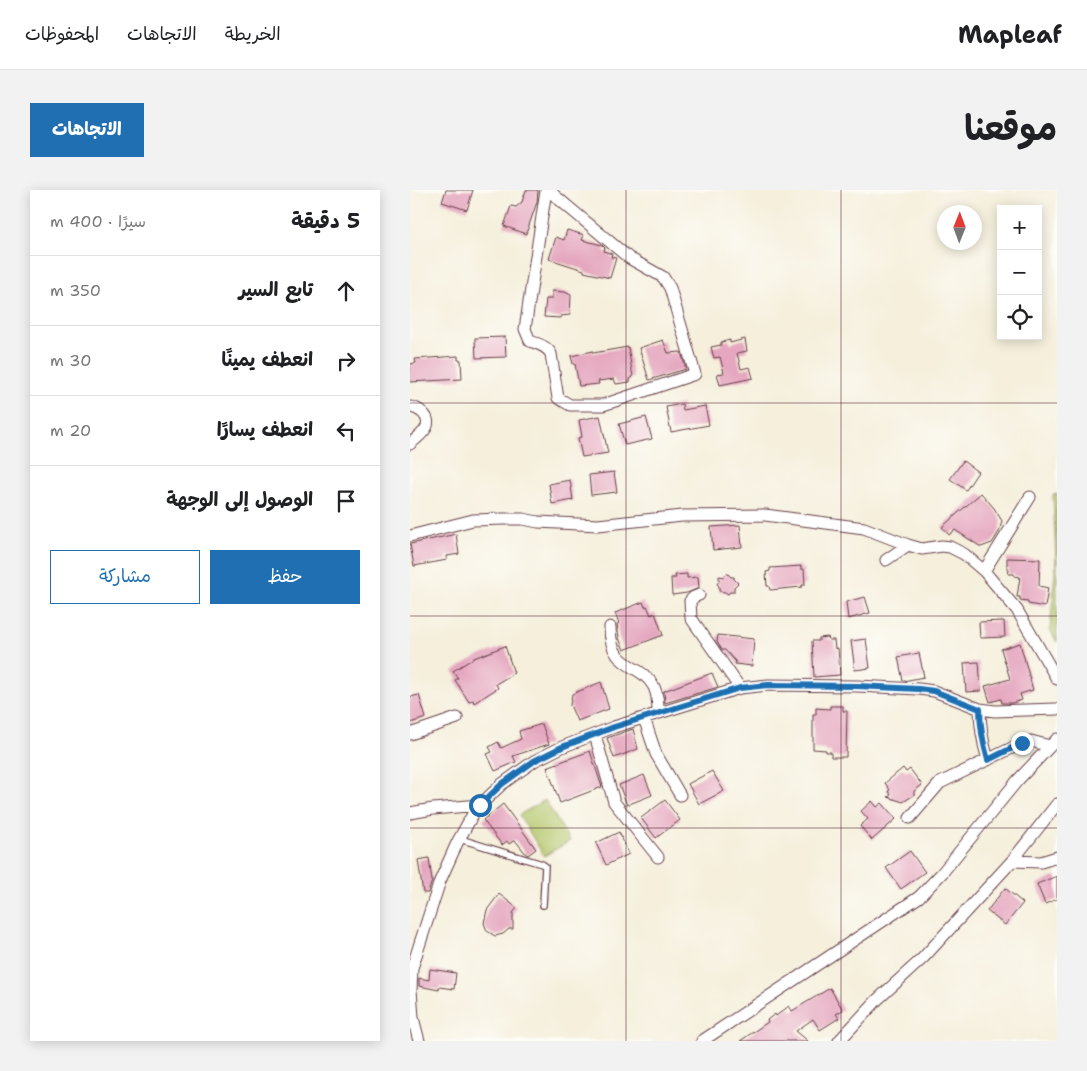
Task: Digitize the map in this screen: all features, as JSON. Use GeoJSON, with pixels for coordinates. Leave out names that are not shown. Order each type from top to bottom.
{"type":"FeatureCollection","features":[{"type":"Feature","properties":{"kind":"street"},"geometry":{"type":"LineString","coordinates":[[546,190],[525,330],[530,341],[549,350],[551,354],[558,398],[570,406],[603,405],[695,374],[670,288],[663,277],[630,258],[550,190]]}},
{"type":"Feature","properties":{"kind":"street"},"geometry":{"type":"LineString","coordinates":[[410,407],[421,411],[425,415],[427,426],[423,433],[410,444]]}},
{"type":"Feature","properties":{"kind":"street"},"geometry":{"type":"LineString","coordinates":[[984,571],[1030,497]]}},
{"type":"Feature","properties":{"kind":"street"},"geometry":{"type":"LineString","coordinates":[[410,536],[474,520],[523,519],[538,522],[598,525],[682,516],[765,515],[864,528],[922,549],[942,546],[950,547],[964,554],[984,571],[1017,610],[1057,679]]}},
{"type":"Feature","properties":{"kind":"street"},"geometry":{"type":"LineString","coordinates":[[886,560],[908,545]]}},
{"type":"Feature","properties":{"kind":"street"},"geometry":{"type":"LineString","coordinates":[[700,595],[690,601],[690,618],[740,688]]}},
{"type":"Feature","properties":{"kind":"street"},"geometry":{"type":"LineString","coordinates":[[610,627],[610,637],[614,650],[621,661],[644,675],[654,686],[658,699],[658,713]]}},
{"type":"Feature","properties":{"kind":"street"},"geometry":{"type":"LineString","coordinates":[[420,1041],[413,1018],[412,968],[440,881],[473,814],[480,805],[502,784],[534,761],[562,747],[594,735],[740,688],[785,685],[919,689],[934,691],[980,709],[995,711],[1057,710]]}},
{"type":"Feature","properties":{"kind":"street"},"geometry":{"type":"LineString","coordinates":[[980,709],[982,742],[988,760]]}},
{"type":"Feature","properties":{"kind":"street"},"geometry":{"type":"LineString","coordinates":[[410,734],[457,718]]}},
{"type":"Feature","properties":{"kind":"street"},"geometry":{"type":"LineString","coordinates":[[644,718],[656,754],[680,795]]}},
{"type":"Feature","properties":{"kind":"street"},"geometry":{"type":"LineString","coordinates":[[594,735],[614,802],[658,857]]}},
{"type":"Feature","properties":{"kind":"street"},"geometry":{"type":"LineString","coordinates":[[910,818],[940,784],[1022,743],[1032,741],[1053,743]]}},
{"type":"Feature","properties":{"kind":"street"},"geometry":{"type":"LineString","coordinates":[[702,1041],[919,898],[942,873],[1017,781],[1053,743]]}},
{"type":"Feature","properties":{"kind":"street"},"geometry":{"type":"LineString","coordinates":[[838,1041],[877,1000],[923,958],[1012,861],[1057,804]]}},
{"type":"Feature","properties":{"kind":"street"},"geometry":{"type":"LineString","coordinates":[[410,813],[433,808],[480,805]]}},
{"type":"Feature","properties":{"kind":"street"},"geometry":{"type":"LineString","coordinates":[[1012,861],[1041,862],[1057,856]]}},
{"type":"Feature","properties":{"kind":"lane"},"geometry":{"type":"LineString","coordinates":[[460,839],[545,866],[543,905]]}},
{"type":"Feature","properties":{"kind":"green space"},"geometry":{"type":"Polygon","coordinates":[[[1057,494],[1057,642],[1050,630],[1056,559],[1053,495],[1057,494]]]}},
{"type":"Feature","properties":{"kind":"green space"},"geometry":{"type":"Polygon","coordinates":[[[545,800],[570,841],[544,856],[519,815],[545,800]]]}},
{"type":"Feature","properties":{"kind":"building"},"geometry":{"type":"Polygon","coordinates":[[[446,190],[473,190],[467,210],[442,202],[446,190]]]}},
{"type":"Feature","properties":{"kind":"building"},"geometry":{"type":"Polygon","coordinates":[[[526,190],[538,190],[537,202],[526,234],[504,226],[511,206],[516,207],[522,202],[526,190]]]}},
{"type":"Feature","properties":{"kind":"building"},"geometry":{"type":"Polygon","coordinates":[[[567,230],[584,235],[582,240],[602,245],[605,248],[604,251],[612,254],[611,257],[616,258],[610,278],[584,272],[584,270],[549,259],[556,237],[564,240],[567,230]]]}},
{"type":"Feature","properties":{"kind":"building"},"geometry":{"type":"Polygon","coordinates":[[[552,291],[565,292],[571,295],[570,315],[561,316],[561,318],[544,317],[546,299],[552,299],[552,291]]]}},
{"type":"Feature","properties":{"kind":"building"},"geometry":{"type":"Polygon","coordinates":[[[505,337],[506,357],[476,358],[475,338],[505,337]]]}},
{"type":"Feature","properties":{"kind":"building"},"geometry":{"type":"Polygon","coordinates":[[[745,339],[747,351],[737,353],[741,369],[750,367],[753,378],[720,385],[717,374],[724,373],[720,357],[714,358],[711,347],[721,345],[721,342],[730,340],[730,343],[745,339]]]}},
{"type":"Feature","properties":{"kind":"building"},"geometry":{"type":"Polygon","coordinates":[[[663,340],[668,353],[681,352],[686,369],[649,380],[639,348],[663,340]]]}},
{"type":"Feature","properties":{"kind":"building"},"geometry":{"type":"Polygon","coordinates":[[[628,347],[633,377],[630,379],[630,382],[616,384],[614,379],[598,381],[599,384],[579,386],[575,364],[573,364],[571,356],[593,351],[593,353],[628,347]]]}},
{"type":"Feature","properties":{"kind":"building"},"geometry":{"type":"Polygon","coordinates":[[[458,356],[458,360],[461,360],[462,379],[410,382],[410,364],[416,363],[415,359],[458,356]]]}},
{"type":"Feature","properties":{"kind":"building"},"geometry":{"type":"Polygon","coordinates":[[[682,404],[683,410],[705,406],[709,425],[671,432],[666,407],[682,404]]]}},
{"type":"Feature","properties":{"kind":"building"},"geometry":{"type":"Polygon","coordinates":[[[600,416],[608,453],[582,457],[578,438],[582,437],[579,420],[600,416]]]}},
{"type":"Feature","properties":{"kind":"building"},"geometry":{"type":"Polygon","coordinates":[[[646,417],[652,439],[625,445],[619,424],[646,417]]]}},
{"type":"Feature","properties":{"kind":"building"},"geometry":{"type":"Polygon","coordinates":[[[963,461],[978,472],[966,490],[950,479],[963,461]]]}},
{"type":"Feature","properties":{"kind":"building"},"geometry":{"type":"Polygon","coordinates":[[[614,472],[617,492],[591,495],[589,475],[614,472]]]}},
{"type":"Feature","properties":{"kind":"building"},"geometry":{"type":"Polygon","coordinates":[[[570,480],[573,500],[552,504],[549,484],[570,480]]]}},
{"type":"Feature","properties":{"kind":"building"},"geometry":{"type":"Polygon","coordinates":[[[981,493],[1002,521],[999,532],[992,543],[981,547],[955,530],[949,535],[942,527],[981,493]]]}},
{"type":"Feature","properties":{"kind":"building"},"geometry":{"type":"Polygon","coordinates":[[[740,525],[742,547],[713,550],[711,527],[740,525]]]}},
{"type":"Feature","properties":{"kind":"building"},"geometry":{"type":"Polygon","coordinates":[[[456,534],[459,554],[447,556],[447,560],[414,566],[410,544],[456,534]]]}},
{"type":"Feature","properties":{"kind":"building"},"geometry":{"type":"Polygon","coordinates":[[[1007,558],[1040,559],[1039,586],[1048,588],[1045,607],[1028,604],[1028,601],[1020,600],[1020,597],[1017,597],[1020,577],[1008,574],[1007,558]]]}},
{"type":"Feature","properties":{"kind":"building"},"geometry":{"type":"Polygon","coordinates":[[[801,566],[801,569],[804,569],[805,585],[802,585],[802,587],[770,590],[769,586],[767,586],[766,572],[770,571],[770,568],[801,566]]]}},
{"type":"Feature","properties":{"kind":"building"},"geometry":{"type":"Polygon","coordinates":[[[727,573],[734,577],[738,583],[734,587],[734,592],[728,594],[719,591],[717,584],[719,576],[724,577],[727,573]]]}},
{"type":"Feature","properties":{"kind":"building"},"geometry":{"type":"Polygon","coordinates":[[[687,574],[687,578],[698,577],[699,588],[687,593],[672,595],[671,578],[676,578],[675,575],[687,574]]]}},
{"type":"Feature","properties":{"kind":"building"},"geometry":{"type":"Polygon","coordinates":[[[865,597],[870,613],[848,619],[846,602],[865,597]]]}},
{"type":"Feature","properties":{"kind":"building"},"geometry":{"type":"Polygon","coordinates":[[[643,602],[651,615],[655,613],[663,635],[624,650],[619,638],[617,624],[619,623],[615,613],[643,602]]]}},
{"type":"Feature","properties":{"kind":"building"},"geometry":{"type":"Polygon","coordinates":[[[1004,621],[1005,637],[980,638],[979,622],[1004,621]]]}},
{"type":"Feature","properties":{"kind":"building"},"geometry":{"type":"Polygon","coordinates":[[[718,635],[754,639],[752,666],[735,664],[736,662],[725,650],[722,650],[717,642],[718,635]]]}},
{"type":"Feature","properties":{"kind":"building"},"geometry":{"type":"Polygon","coordinates":[[[828,637],[829,640],[834,640],[835,649],[838,648],[840,675],[814,677],[812,641],[819,641],[819,638],[828,637]]]}},
{"type":"Feature","properties":{"kind":"building"},"geometry":{"type":"Polygon","coordinates":[[[866,639],[870,668],[855,670],[851,641],[866,639]]]}},
{"type":"Feature","properties":{"kind":"building"},"geometry":{"type":"Polygon","coordinates":[[[1020,643],[1033,690],[1020,694],[1022,700],[1012,703],[1002,703],[1001,699],[990,702],[985,686],[1010,679],[1001,649],[1020,643]]]}},
{"type":"Feature","properties":{"kind":"building"},"geometry":{"type":"Polygon","coordinates":[[[505,646],[514,673],[496,684],[498,688],[474,703],[473,700],[469,702],[455,680],[458,678],[453,671],[474,658],[505,646]]]}},
{"type":"Feature","properties":{"kind":"building"},"geometry":{"type":"Polygon","coordinates":[[[919,653],[924,677],[903,681],[898,657],[919,653]]]}},
{"type":"Feature","properties":{"kind":"building"},"geometry":{"type":"Polygon","coordinates":[[[979,662],[981,691],[966,692],[964,663],[979,662]]]}},
{"type":"Feature","properties":{"kind":"building"},"geometry":{"type":"Polygon","coordinates":[[[712,673],[718,687],[665,703],[664,691],[712,673]]]}},
{"type":"Feature","properties":{"kind":"building"},"geometry":{"type":"Polygon","coordinates":[[[601,682],[609,709],[577,721],[570,705],[572,694],[601,682]]]}},
{"type":"Feature","properties":{"kind":"building"},"geometry":{"type":"Polygon","coordinates":[[[419,695],[426,718],[410,723],[410,697],[419,695]]]}},
{"type":"Feature","properties":{"kind":"building"},"geometry":{"type":"Polygon","coordinates":[[[830,706],[843,706],[843,711],[847,711],[846,757],[831,757],[831,752],[813,749],[813,714],[816,714],[816,708],[830,709],[830,706]]]}},
{"type":"Feature","properties":{"kind":"building"},"geometry":{"type":"Polygon","coordinates":[[[542,724],[549,744],[513,756],[516,762],[495,771],[487,754],[492,752],[489,747],[498,742],[501,748],[521,739],[519,731],[542,724]]]}},
{"type":"Feature","properties":{"kind":"building"},"geometry":{"type":"Polygon","coordinates":[[[633,729],[638,749],[614,758],[607,738],[633,729]]]}},
{"type":"Feature","properties":{"kind":"building"},"geometry":{"type":"Polygon","coordinates":[[[590,751],[602,787],[560,803],[547,767],[590,751]]]}},
{"type":"Feature","properties":{"kind":"building"},"geometry":{"type":"Polygon","coordinates":[[[903,768],[906,772],[910,769],[922,785],[914,791],[914,795],[903,802],[888,797],[891,795],[888,791],[890,790],[885,783],[903,768]]]}},
{"type":"Feature","properties":{"kind":"building"},"geometry":{"type":"Polygon","coordinates":[[[712,771],[724,791],[699,804],[688,784],[712,771]]]}},
{"type":"Feature","properties":{"kind":"building"},"geometry":{"type":"Polygon","coordinates":[[[644,775],[652,795],[627,805],[619,785],[644,775]]]}},
{"type":"Feature","properties":{"kind":"building"},"geometry":{"type":"Polygon","coordinates":[[[665,800],[680,820],[656,838],[641,818],[665,800]]]}},
{"type":"Feature","properties":{"kind":"building"},"geometry":{"type":"Polygon","coordinates":[[[872,801],[877,807],[882,803],[896,819],[872,840],[860,826],[868,819],[861,811],[872,801]]]}},
{"type":"Feature","properties":{"kind":"building"},"geometry":{"type":"Polygon","coordinates":[[[503,804],[536,849],[528,855],[515,840],[509,844],[507,841],[502,845],[483,820],[503,804]]]}},
{"type":"Feature","properties":{"kind":"building"},"geometry":{"type":"Polygon","coordinates":[[[619,832],[629,854],[606,865],[596,843],[619,832]]]}},
{"type":"Feature","properties":{"kind":"building"},"geometry":{"type":"Polygon","coordinates":[[[910,851],[925,872],[901,889],[886,868],[910,851]]]}},
{"type":"Feature","properties":{"kind":"building"},"geometry":{"type":"Polygon","coordinates":[[[429,858],[432,881],[428,893],[423,893],[418,860],[429,858]]]}},
{"type":"Feature","properties":{"kind":"building"},"geometry":{"type":"Polygon","coordinates":[[[1057,876],[1057,899],[1045,904],[1037,884],[1057,876]]]}},
{"type":"Feature","properties":{"kind":"building"},"geometry":{"type":"Polygon","coordinates":[[[1005,888],[1023,903],[1005,925],[987,911],[1005,888]]]}},
{"type":"Feature","properties":{"kind":"building"},"geometry":{"type":"Polygon","coordinates":[[[499,894],[517,908],[513,913],[513,929],[495,936],[487,931],[484,923],[487,910],[499,894]]]}},
{"type":"Feature","properties":{"kind":"building"},"geometry":{"type":"Polygon","coordinates":[[[430,969],[456,973],[454,989],[439,987],[439,990],[419,986],[419,978],[429,980],[430,969]]]}},
{"type":"Feature","properties":{"kind":"building"},"geometry":{"type":"Polygon","coordinates":[[[830,988],[843,1010],[836,1014],[839,1018],[820,1030],[813,1019],[796,1031],[808,1041],[740,1041],[768,1022],[767,1020],[775,1014],[776,1016],[789,1006],[792,1011],[830,988]]]}},
{"type":"Feature","properties":{"kind":"route"},"geometry":{"type":"LineString","coordinates":[[480,805],[502,784],[534,761],[562,747],[614,727],[740,688],[768,685],[818,685],[934,691],[980,709],[982,742],[988,760],[1022,743]]}}]}
